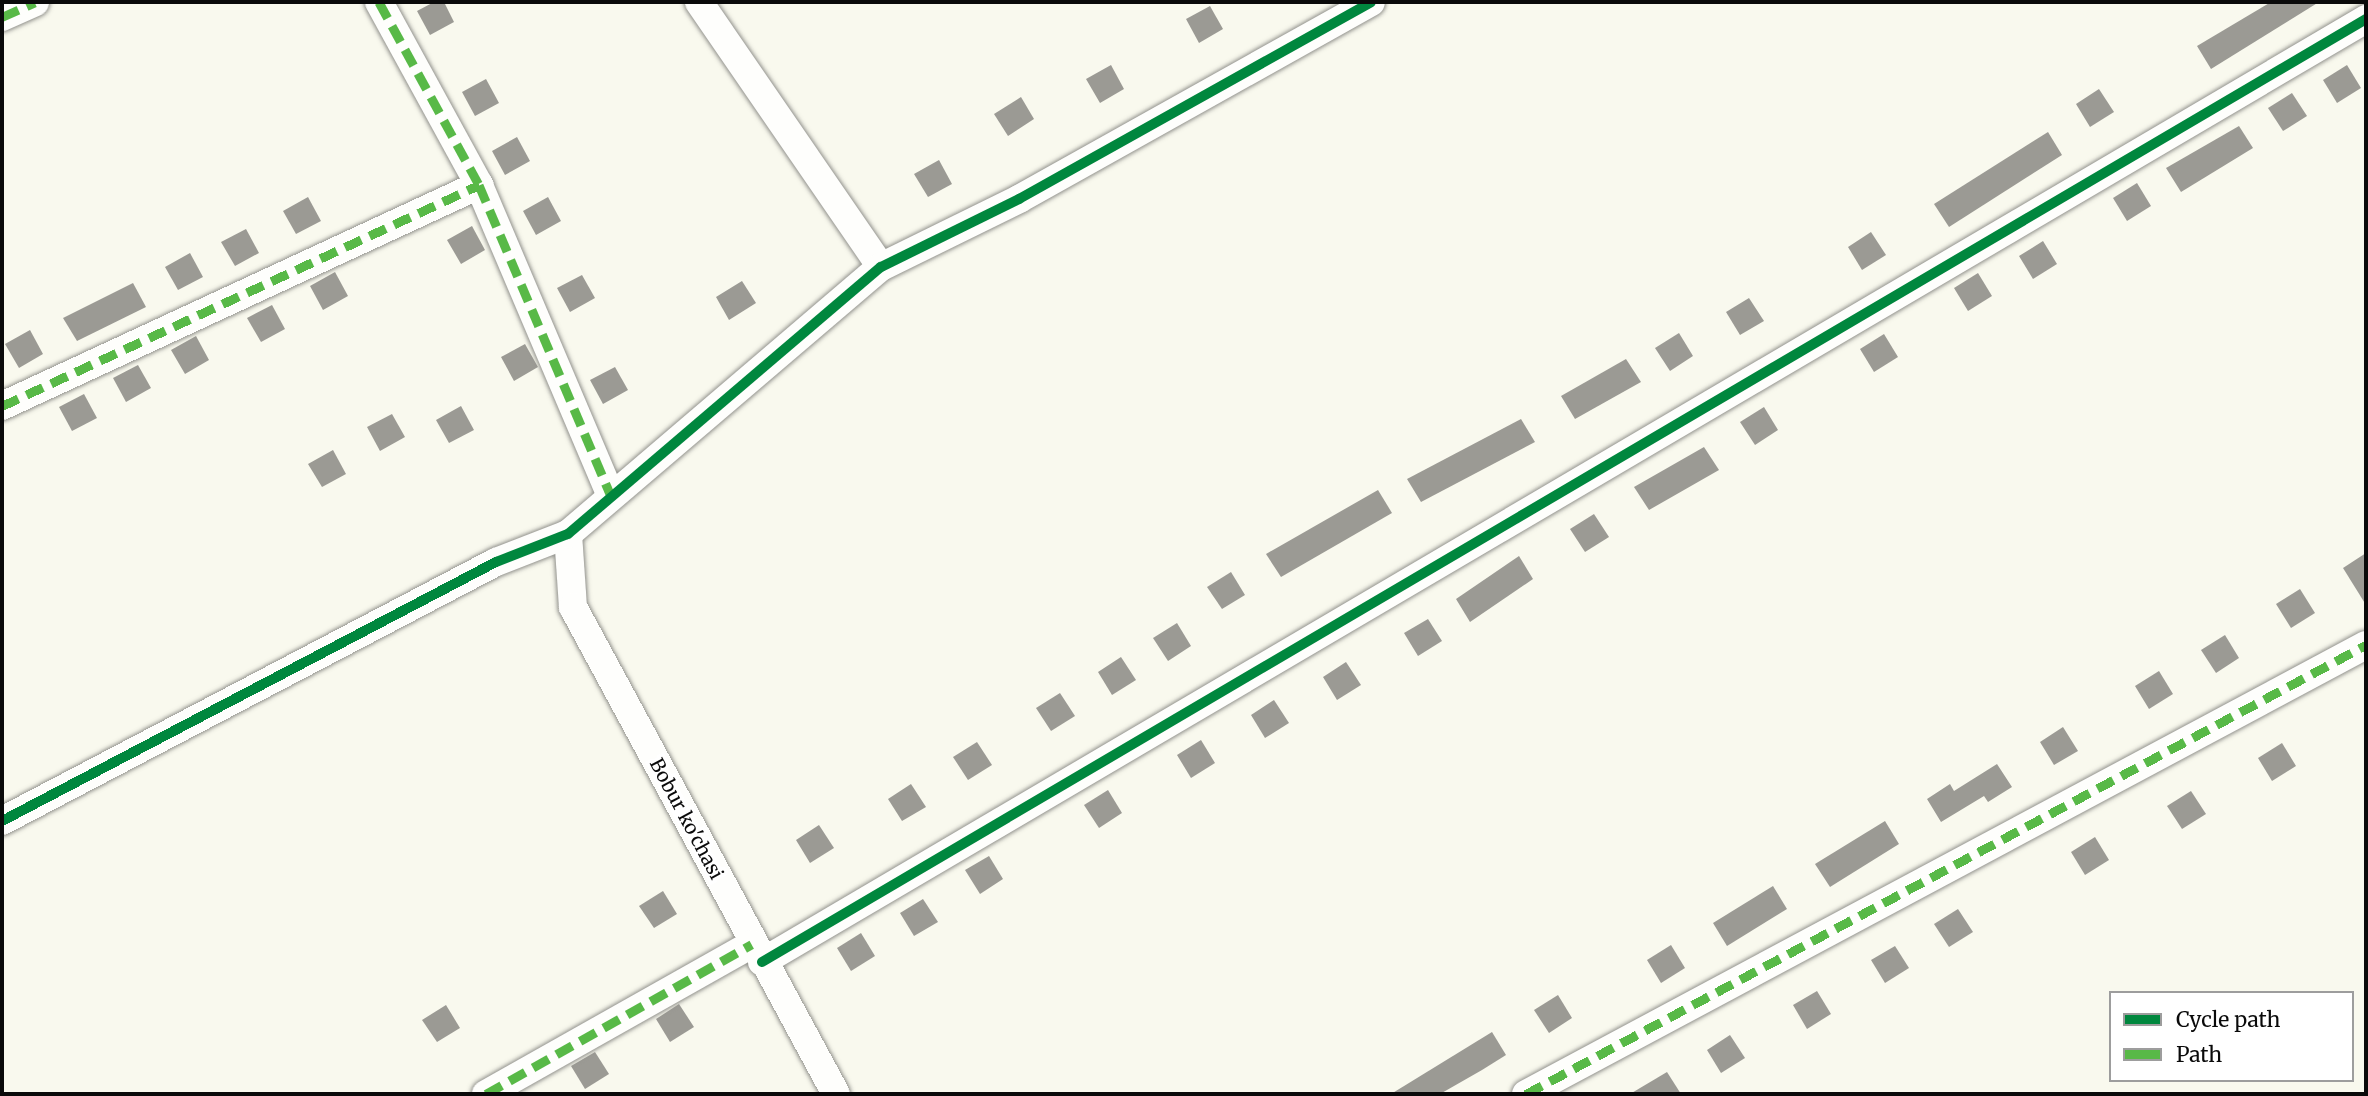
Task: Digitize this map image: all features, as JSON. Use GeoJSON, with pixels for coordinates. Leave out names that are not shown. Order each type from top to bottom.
{"type":"FeatureCollection","features":[{"type":"Feature","properties":{"kind":"street"},"geometry":{"type":"LineString","coordinates":[[2,18],[35,2]]}},
{"type":"Feature","properties":{"kind":"street"},"geometry":{"type":"LineString","coordinates":[[379,2],[479,185],[610,493]]}},
{"type":"Feature","properties":{"kind":"street"},"geometry":{"type":"LineString","coordinates":[[699,2],[880,267]]}},
{"type":"Feature","properties":{"kind":"street"},"geometry":{"type":"LineString","coordinates":[[2,821],[496,562],[568,534],[610,493],[880,267],[1019,199],[1371,2]]}},
{"type":"Feature","properties":{"kind":"street"},"geometry":{"type":"LineString","coordinates":[[486,1094],[757,953],[2366,19]]}},
{"type":"Feature","properties":{"kind":"street"},"geometry":{"type":"LineString","coordinates":[[2,407],[479,185]]}},
{"type":"Feature","properties":{"kind":"street","name":"Bobur ko'chasi"},"geometry":{"type":"LineString","coordinates":[[568,534],[573,607],[757,953],[836,1094]]}},
{"type":"Feature","properties":{"kind":"street"},"geometry":{"type":"LineString","coordinates":[[1526,1094],[2366,645]]}},
{"type":"Feature","properties":{"kind":"building"},"geometry":{"type":"Polygon","coordinates":[[[434,2],[444,2],[454,22],[430,35],[417,11],[434,2]]]}},
{"type":"Feature","properties":{"kind":"building"},"geometry":{"type":"Polygon","coordinates":[[[2271,2],[2319,2],[2211,69],[2197,46],[2271,2]]]}},
{"type":"Feature","properties":{"kind":"building"},"geometry":{"type":"Polygon","coordinates":[[[1210,6],[1223,29],[1199,43],[1186,19],[1210,6]]]}},
{"type":"Feature","properties":{"kind":"building"},"geometry":{"type":"Polygon","coordinates":[[[1111,65],[1124,89],[1100,103],[1086,79],[1111,65]]]}},
{"type":"Feature","properties":{"kind":"building"},"geometry":{"type":"Polygon","coordinates":[[[2347,65],[2361,88],[2337,103],[2323,80],[2347,65]]]}},
{"type":"Feature","properties":{"kind":"building"},"geometry":{"type":"Polygon","coordinates":[[[486,79],[499,103],[475,116],[462,92],[486,79]]]}},
{"type":"Feature","properties":{"kind":"building"},"geometry":{"type":"Polygon","coordinates":[[[2099,89],[2114,112],[2090,127],[2076,104],[2099,89]]]}},
{"type":"Feature","properties":{"kind":"building"},"geometry":{"type":"Polygon","coordinates":[[[2292,93],[2307,116],[2283,131],[2268,108],[2292,93]]]}},
{"type":"Feature","properties":{"kind":"building"},"geometry":{"type":"Polygon","coordinates":[[[1021,97],[1034,119],[1008,136],[994,114],[1021,97]]]}},
{"type":"Feature","properties":{"kind":"building"},"geometry":{"type":"Polygon","coordinates":[[[2239,126],[2253,148],[2181,192],[2166,168],[2239,126]]]}},
{"type":"Feature","properties":{"kind":"building"},"geometry":{"type":"Polygon","coordinates":[[[2048,132],[2062,155],[1949,227],[1934,204],[2048,132]]]}},
{"type":"Feature","properties":{"kind":"building"},"geometry":{"type":"Polygon","coordinates":[[[517,137],[530,161],[505,175],[492,151],[517,137]]]}},
{"type":"Feature","properties":{"kind":"building"},"geometry":{"type":"Polygon","coordinates":[[[939,160],[952,184],[928,197],[914,174],[939,160]]]}},
{"type":"Feature","properties":{"kind":"building"},"geometry":{"type":"Polygon","coordinates":[[[2137,183],[2151,206],[2127,221],[2113,198],[2137,183]]]}},
{"type":"Feature","properties":{"kind":"building"},"geometry":{"type":"Polygon","coordinates":[[[308,197],[321,221],[296,234],[283,211],[308,197]]]}},
{"type":"Feature","properties":{"kind":"building"},"geometry":{"type":"Polygon","coordinates":[[[548,197],[561,221],[536,235],[523,211],[548,197]]]}},
{"type":"Feature","properties":{"kind":"building"},"geometry":{"type":"Polygon","coordinates":[[[472,226],[485,250],[461,264],[447,240],[472,226]]]}},
{"type":"Feature","properties":{"kind":"building"},"geometry":{"type":"Polygon","coordinates":[[[246,229],[259,253],[235,266],[221,242],[246,229]]]}},
{"type":"Feature","properties":{"kind":"building"},"geometry":{"type":"Polygon","coordinates":[[[1871,232],[1886,255],[1862,270],[1848,247],[1871,232]]]}},
{"type":"Feature","properties":{"kind":"building"},"geometry":{"type":"Polygon","coordinates":[[[2043,241],[2057,264],[2033,279],[2019,256],[2043,241]]]}},
{"type":"Feature","properties":{"kind":"building"},"geometry":{"type":"Polygon","coordinates":[[[190,253],[203,277],[178,290],[165,267],[190,253]]]}},
{"type":"Feature","properties":{"kind":"building"},"geometry":{"type":"Polygon","coordinates":[[[335,272],[348,296],[323,310],[310,286],[335,272]]]}},
{"type":"Feature","properties":{"kind":"building"},"geometry":{"type":"Polygon","coordinates":[[[1978,273],[1992,296],[1968,311],[1954,288],[1978,273]]]}},
{"type":"Feature","properties":{"kind":"building"},"geometry":{"type":"Polygon","coordinates":[[[582,275],[595,298],[570,312],[557,288],[582,275]]]}},
{"type":"Feature","properties":{"kind":"building"},"geometry":{"type":"Polygon","coordinates":[[[742,281],[756,303],[729,320],[716,297],[742,281]]]}},
{"type":"Feature","properties":{"kind":"building"},"geometry":{"type":"Polygon","coordinates":[[[133,283],[146,307],[77,341],[63,318],[133,283]]]}},
{"type":"Feature","properties":{"kind":"building"},"geometry":{"type":"Polygon","coordinates":[[[1749,298],[1764,321],[1740,335],[1726,312],[1749,298]]]}},
{"type":"Feature","properties":{"kind":"building"},"geometry":{"type":"Polygon","coordinates":[[[272,305],[285,329],[261,342],[247,318],[272,305]]]}},
{"type":"Feature","properties":{"kind":"building"},"geometry":{"type":"Polygon","coordinates":[[[30,330],[43,354],[19,368],[5,344],[30,330]]]}},
{"type":"Feature","properties":{"kind":"building"},"geometry":{"type":"Polygon","coordinates":[[[1679,333],[1693,356],[1670,371],[1655,348],[1679,333]]]}},
{"type":"Feature","properties":{"kind":"building"},"geometry":{"type":"Polygon","coordinates":[[[1884,334],[1898,357],[1874,372],[1860,349],[1884,334]]]}},
{"type":"Feature","properties":{"kind":"building"},"geometry":{"type":"Polygon","coordinates":[[[196,336],[209,360],[185,374],[171,350],[196,336]]]}},
{"type":"Feature","properties":{"kind":"building"},"geometry":{"type":"Polygon","coordinates":[[[525,344],[538,367],[514,381],[501,357],[525,344]]]}},
{"type":"Feature","properties":{"kind":"building"},"geometry":{"type":"Polygon","coordinates":[[[1626,359],[1641,382],[1575,419],[1561,396],[1626,359]]]}},
{"type":"Feature","properties":{"kind":"building"},"geometry":{"type":"Polygon","coordinates":[[[138,365],[151,388],[126,402],[113,378],[138,365]]]}},
{"type":"Feature","properties":{"kind":"building"},"geometry":{"type":"Polygon","coordinates":[[[615,367],[628,390],[603,404],[590,380],[615,367]]]}},
{"type":"Feature","properties":{"kind":"building"},"geometry":{"type":"Polygon","coordinates":[[[84,394],[97,418],[72,431],[59,407],[84,394]]]}},
{"type":"Feature","properties":{"kind":"building"},"geometry":{"type":"Polygon","coordinates":[[[461,406],[474,430],[449,443],[436,420],[461,406]]]}},
{"type":"Feature","properties":{"kind":"building"},"geometry":{"type":"Polygon","coordinates":[[[1764,407],[1778,430],[1755,445],[1740,422],[1764,407]]]}},
{"type":"Feature","properties":{"kind":"building"},"geometry":{"type":"Polygon","coordinates":[[[392,414],[405,437],[380,451],[367,427],[392,414]]]}},
{"type":"Feature","properties":{"kind":"building"},"geometry":{"type":"Polygon","coordinates":[[[1521,419],[1535,442],[1421,502],[1407,479],[1521,419]]]}},
{"type":"Feature","properties":{"kind":"building"},"geometry":{"type":"Polygon","coordinates":[[[1704,447],[1719,470],[1649,510],[1634,487],[1704,447]]]}},
{"type":"Feature","properties":{"kind":"building"},"geometry":{"type":"Polygon","coordinates":[[[333,450],[346,474],[322,487],[308,464],[333,450]]]}},
{"type":"Feature","properties":{"kind":"building"},"geometry":{"type":"Polygon","coordinates":[[[1378,490],[1392,513],[1281,577],[1266,554],[1378,490]]]}},
{"type":"Feature","properties":{"kind":"building"},"geometry":{"type":"Polygon","coordinates":[[[1594,514],[1609,537],[1585,552],[1570,529],[1594,514]]]}},
{"type":"Feature","properties":{"kind":"building"},"geometry":{"type":"Polygon","coordinates":[[[2366,553],[2366,605],[2343,568],[2366,553]]]}},
{"type":"Feature","properties":{"kind":"building"},"geometry":{"type":"Polygon","coordinates":[[[1519,556],[1533,579],[1470,622],[1456,599],[1519,556]]]}},
{"type":"Feature","properties":{"kind":"building"},"geometry":{"type":"Polygon","coordinates":[[[1231,572],[1245,595],[1222,609],[1207,587],[1231,572]]]}},
{"type":"Feature","properties":{"kind":"building"},"geometry":{"type":"Polygon","coordinates":[[[2300,589],[2315,613],[2291,628],[2276,604],[2300,589]]]}},
{"type":"Feature","properties":{"kind":"building"},"geometry":{"type":"Polygon","coordinates":[[[1428,619],[1442,641],[1418,656],[1404,633],[1428,619]]]}},
{"type":"Feature","properties":{"kind":"building"},"geometry":{"type":"Polygon","coordinates":[[[1177,623],[1191,646],[1168,661],[1153,638],[1177,623]]]}},
{"type":"Feature","properties":{"kind":"building"},"geometry":{"type":"Polygon","coordinates":[[[2225,635],[2239,658],[2216,673],[2201,650],[2225,635]]]}},
{"type":"Feature","properties":{"kind":"building"},"geometry":{"type":"Polygon","coordinates":[[[1121,657],[1136,680],[1112,695],[1098,672],[1121,657]]]}},
{"type":"Feature","properties":{"kind":"building"},"geometry":{"type":"Polygon","coordinates":[[[1346,662],[1361,685],[1337,700],[1323,677],[1346,662]]]}},
{"type":"Feature","properties":{"kind":"building"},"geometry":{"type":"Polygon","coordinates":[[[2159,671],[2173,694],[2149,709],[2135,686],[2159,671]]]}},
{"type":"Feature","properties":{"kind":"building"},"geometry":{"type":"Polygon","coordinates":[[[1060,693],[1075,716],[1051,731],[1036,708],[1060,693]]]}},
{"type":"Feature","properties":{"kind":"building"},"geometry":{"type":"Polygon","coordinates":[[[1274,700],[1289,723],[1265,738],[1251,715],[1274,700]]]}},
{"type":"Feature","properties":{"kind":"building"},"geometry":{"type":"Polygon","coordinates":[[[2063,727],[2078,751],[2054,765],[2040,742],[2063,727]]]}},
{"type":"Feature","properties":{"kind":"building"},"geometry":{"type":"Polygon","coordinates":[[[1201,740],[1215,763],[1191,778],[1177,755],[1201,740]]]}},
{"type":"Feature","properties":{"kind":"building"},"geometry":{"type":"Polygon","coordinates":[[[977,742],[992,765],[968,780],[953,757],[977,742]]]}},
{"type":"Feature","properties":{"kind":"building"},"geometry":{"type":"Polygon","coordinates":[[[2282,743],[2296,766],[2272,781],[2258,758],[2282,743]]]}},
{"type":"Feature","properties":{"kind":"building"},"geometry":{"type":"Polygon","coordinates":[[[1997,764],[2012,787],[1988,802],[1984,796],[1941,822],[1927,799],[1950,784],[1954,791],[1997,764]]]}},
{"type":"Feature","properties":{"kind":"building"},"geometry":{"type":"Polygon","coordinates":[[[911,784],[926,807],[902,821],[888,799],[911,784]]]}},
{"type":"Feature","properties":{"kind":"building"},"geometry":{"type":"Polygon","coordinates":[[[1108,790],[1122,813],[1099,828],[1084,805],[1108,790]]]}},
{"type":"Feature","properties":{"kind":"building"},"geometry":{"type":"Polygon","coordinates":[[[2191,791],[2206,814],[2182,829],[2167,806],[2191,791]]]}},
{"type":"Feature","properties":{"kind":"building"},"geometry":{"type":"Polygon","coordinates":[[[1885,821],[1899,844],[1830,887],[1815,864],[1885,821]]]}},
{"type":"Feature","properties":{"kind":"building"},"geometry":{"type":"Polygon","coordinates":[[[819,825],[834,848],[810,863],[796,840],[819,825]]]}},
{"type":"Feature","properties":{"kind":"building"},"geometry":{"type":"Polygon","coordinates":[[[2095,837],[2109,860],[2085,875],[2071,852],[2095,837]]]}},
{"type":"Feature","properties":{"kind":"building"},"geometry":{"type":"Polygon","coordinates":[[[989,856],[1003,879],[980,894],[965,870],[989,856]]]}},
{"type":"Feature","properties":{"kind":"building"},"geometry":{"type":"Polygon","coordinates":[[[1773,886],[1787,909],[1727,946],[1713,923],[1773,886]]]}},
{"type":"Feature","properties":{"kind":"building"},"geometry":{"type":"Polygon","coordinates":[[[663,891],[677,914],[654,928],[639,906],[663,891]]]}},
{"type":"Feature","properties":{"kind":"building"},"geometry":{"type":"Polygon","coordinates":[[[923,899],[938,922],[914,936],[900,913],[923,899]]]}},
{"type":"Feature","properties":{"kind":"building"},"geometry":{"type":"Polygon","coordinates":[[[1958,909],[1973,932],[1949,947],[1934,924],[1958,909]]]}},
{"type":"Feature","properties":{"kind":"building"},"geometry":{"type":"Polygon","coordinates":[[[861,933],[875,956],[851,971],[837,948],[861,933]]]}},
{"type":"Feature","properties":{"kind":"building"},"geometry":{"type":"Polygon","coordinates":[[[1671,945],[1685,968],[1661,983],[1647,960],[1671,945]]]}},
{"type":"Feature","properties":{"kind":"building"},"geometry":{"type":"Polygon","coordinates":[[[1895,946],[1909,968],[1885,983],[1871,960],[1895,946]]]}},
{"type":"Feature","properties":{"kind":"building"},"geometry":{"type":"Polygon","coordinates":[[[1817,991],[1831,1014],[1807,1029],[1793,1005],[1817,991]]]}},
{"type":"Feature","properties":{"kind":"building"},"geometry":{"type":"Polygon","coordinates":[[[1558,995],[1572,1018],[1549,1033],[1534,1010],[1558,995]]]}},
{"type":"Feature","properties":{"kind":"building"},"geometry":{"type":"Polygon","coordinates":[[[679,1004],[694,1027],[670,1042],[656,1019],[679,1004]]]}},
{"type":"Feature","properties":{"kind":"building"},"geometry":{"type":"Polygon","coordinates":[[[446,1005],[460,1028],[437,1042],[422,1020],[446,1005]]]}},
{"type":"Feature","properties":{"kind":"building"},"geometry":{"type":"Polygon","coordinates":[[[1492,1032],[1506,1055],[1482,1070],[1440,1094],[1391,1094],[1492,1032]]]}},
{"type":"Feature","properties":{"kind":"building"},"geometry":{"type":"Polygon","coordinates":[[[1730,1035],[1745,1058],[1721,1073],[1707,1050],[1730,1035]]]}},
{"type":"Feature","properties":{"kind":"building"},"geometry":{"type":"Polygon","coordinates":[[[595,1052],[609,1074],[585,1089],[571,1066],[595,1052]]]}},
{"type":"Feature","properties":{"kind":"building"},"geometry":{"type":"Polygon","coordinates":[[[1667,1072],[1681,1094],[1630,1094],[1667,1072]]]}},
{"type":"Feature","properties":{"kind":"marked path"},"geometry":{"type":"LineString","coordinates":[[2,17],[35,2]]}},
{"type":"Feature","properties":{"kind":"marked path"},"geometry":{"type":"LineString","coordinates":[[379,2],[479,185],[610,493]]}},
{"type":"Feature","properties":{"kind":"marked path"},"geometry":{"type":"LineString","coordinates":[[2,406],[479,185]]}},
{"type":"Feature","properties":{"kind":"marked path"},"geometry":{"type":"LineString","coordinates":[[1526,1094],[2366,645]]}},
{"type":"Feature","properties":{"kind":"marked path"},"geometry":{"type":"LineString","coordinates":[[486,1094],[752,944]]}},
{"type":"Feature","properties":{"kind":"cycle path"},"geometry":{"type":"LineString","coordinates":[[2,821],[496,562],[568,534],[881,267],[1019,199],[1371,2]]}},
{"type":"Feature","properties":{"kind":"cycle path"},"geometry":{"type":"LineString","coordinates":[[762,962],[2366,19]]}}]}
